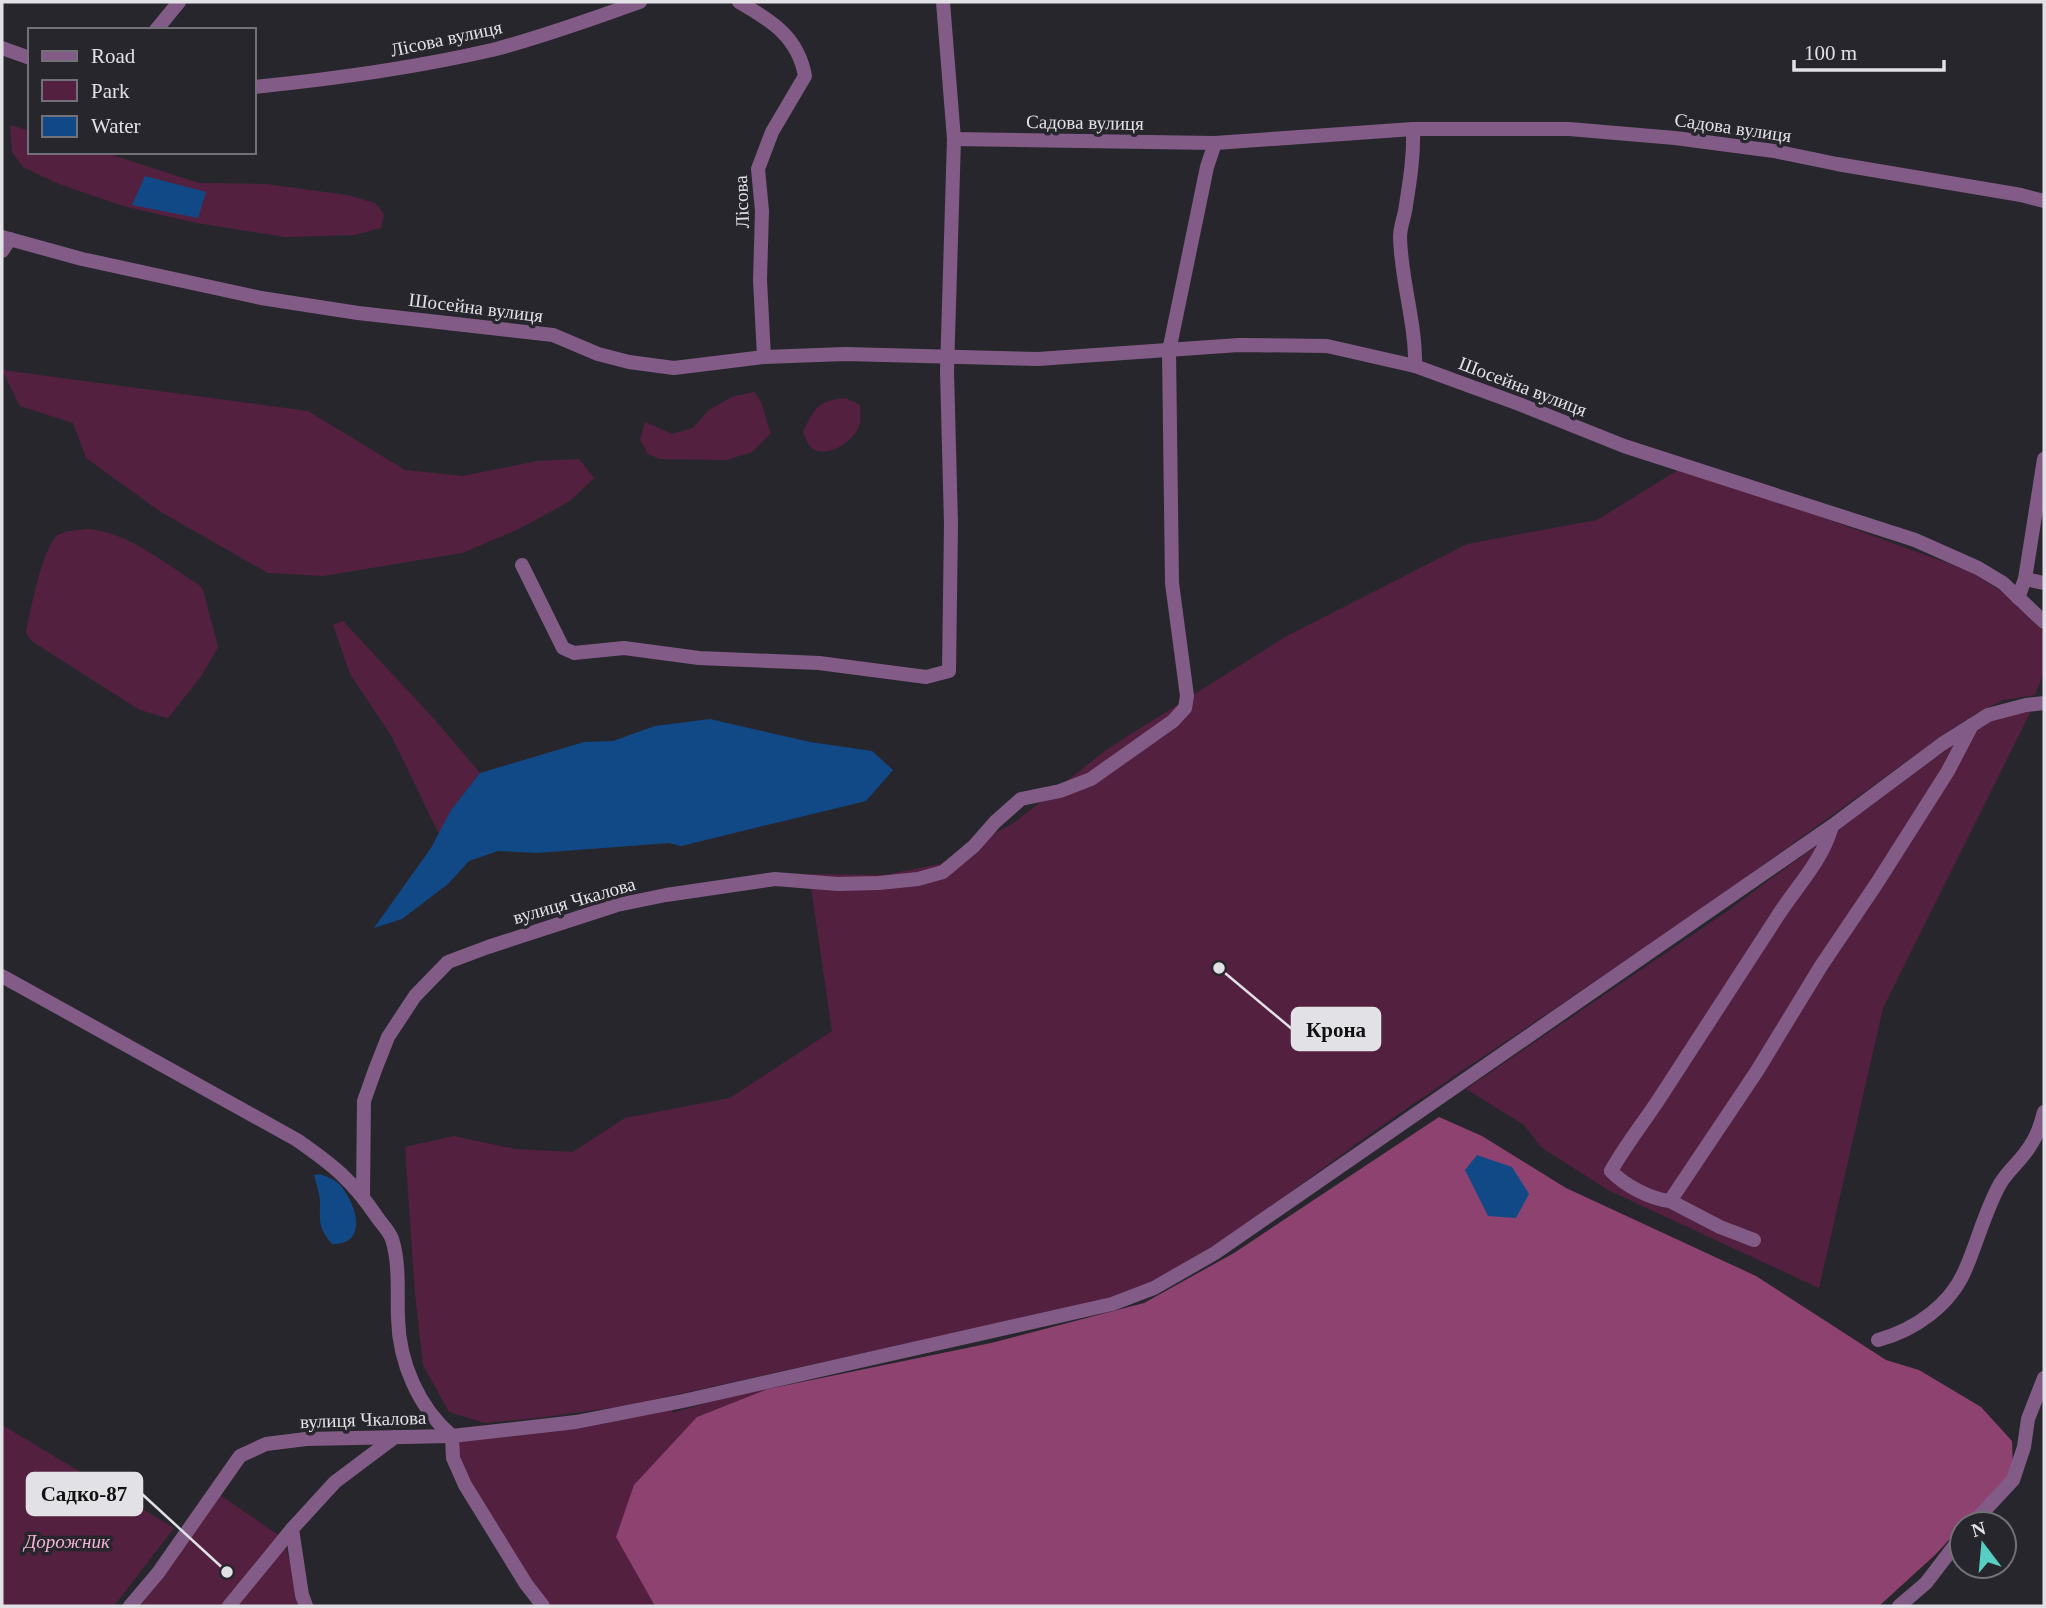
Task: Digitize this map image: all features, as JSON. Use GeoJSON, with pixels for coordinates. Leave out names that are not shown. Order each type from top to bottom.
{"type":"FeatureCollection","features":[{"type":"Feature","properties":{"kind":"street"},"geometry":{"type":"LineString","coordinates":[[158,28],[179,2]]}},
{"type":"Feature","properties":{"kind":"street","name":"Лісова вулиця"},"geometry":{"type":"LineString","coordinates":[[256,87],[418,66],[548,34],[640,2]]}},
{"type":"Feature","properties":{"kind":"street","name":"Лісова"},"geometry":{"type":"LineString","coordinates":[[739,2],[792,41],[800,54],[805,76],[772,132],[758,169],[762,211],[761,304],[764,357]]}},
{"type":"Feature","properties":{"kind":"street"},"geometry":{"type":"LineString","coordinates":[[522,565],[563,648],[574,653],[624,648],[699,658],[819,663],[926,677],[949,671],[951,524],[947,398],[954,139],[943,2]]}},
{"type":"Feature","properties":{"kind":"street"},"geometry":{"type":"LineString","coordinates":[[2,48],[28,57]]}},
{"type":"Feature","properties":{"kind":"street"},"geometry":{"type":"LineString","coordinates":[[1413,129],[1400,250],[1415,343],[1415,366]]}},
{"type":"Feature","properties":{"kind":"street","name":"Садова вулиця"},"geometry":{"type":"LineString","coordinates":[[954,139],[1215,143],[1413,129],[1569,129],[1675,138],[1774,151],[2044,201]]}},
{"type":"Feature","properties":{"kind":"street"},"geometry":{"type":"LineString","coordinates":[[1169,351],[1207,167],[1215,143]]}},
{"type":"Feature","properties":{"kind":"street","name":"Шосейна вулиця"},"geometry":{"type":"LineString","coordinates":[[5,242],[261,298],[358,313],[554,335],[598,354],[629,362],[674,368],[764,357],[854,354],[1038,359],[1239,345],[1327,346],[1415,366],[1625,446],[1915,540],[1978,568],[2003,583],[2044,622]]}},
{"type":"Feature","properties":{"kind":"street","name":"вулиця Чкалова"},"geometry":{"type":"LineString","coordinates":[[363,1195],[365,1101],[368,1090],[388,1037],[415,996],[448,962],[617,905],[666,895],[775,879],[838,884],[879,883],[918,879],[943,872],[974,846],[995,822],[1021,799],[1060,791],[1091,779],[1165,727],[1185,708],[1187,696],[1172,583],[1169,351]]}},
{"type":"Feature","properties":{"kind":"street"},"geometry":{"type":"LineString","coordinates":[[2018,598],[2025,579],[2044,459]]}},
{"type":"Feature","properties":{"kind":"street"},"geometry":{"type":"LineString","coordinates":[[2025,579],[2044,583]]}},
{"type":"Feature","properties":{"kind":"street"},"geometry":{"type":"LineString","coordinates":[[542,1606],[465,1485],[453,1458],[452,1436],[576,1422],[683,1401],[1112,1304],[1154,1288],[1215,1253],[1832,826],[1941,744],[1988,715],[2044,703]]}},
{"type":"Feature","properties":{"kind":"street"},"geometry":{"type":"LineString","coordinates":[[1670,1201],[1892,860],[1948,771],[1972,725]]}},
{"type":"Feature","properties":{"kind":"street"},"geometry":{"type":"LineString","coordinates":[[1754,1240],[1633,1187],[1611,1171],[1788,900],[1816,862],[1827,843],[1832,826]]}},
{"type":"Feature","properties":{"kind":"street","name":"вулиця Чкалова"},"geometry":{"type":"LineString","coordinates":[[2,976],[297,1140],[331,1163],[363,1195],[391,1238],[398,1277],[398,1322],[405,1364],[422,1402],[437,1423],[452,1436]]}},
{"type":"Feature","properties":{"kind":"street"},"geometry":{"type":"LineString","coordinates":[[1878,1340],[1899,1335],[1937,1311],[1951,1293],[1966,1270],[1980,1226],[2001,1182],[2030,1147],[2044,1112]]}},
{"type":"Feature","properties":{"kind":"street"},"geometry":{"type":"LineString","coordinates":[[1985,1510],[2013,1480],[2024,1447],[2028,1419],[2044,1378]]}},
{"type":"Feature","properties":{"kind":"street","name":"вулиця Чкалова"},"geometry":{"type":"LineString","coordinates":[[130,1606],[158,1573],[240,1456],[266,1444],[306,1440],[452,1436]]}},
{"type":"Feature","properties":{"kind":"street"},"geometry":{"type":"LineString","coordinates":[[229,1606],[292,1529],[335,1482],[396,1437]]}},
{"type":"Feature","properties":{"kind":"street"},"geometry":{"type":"LineString","coordinates":[[292,1529],[306,1606]]}},
{"type":"Feature","properties":{"kind":"street"},"geometry":{"type":"LineString","coordinates":[[1899,1606],[1926,1583],[1948,1554]]}},
{"type":"Feature","properties":{"kind":"green space"},"geometry":{"type":"Polygon","coordinates":[[[10,125],[28,130],[28,154],[109,154],[199,183],[266,184],[347,195],[375,203],[384,214],[381,228],[354,235],[285,237],[197,223],[123,206],[59,184],[23,167],[12,152],[10,125]]]}},
{"type":"Feature","properties":{"kind":"green space"},"geometry":{"type":"Polygon","coordinates":[[[2,370],[308,411],[405,470],[463,476],[537,461],[579,459],[594,478],[570,501],[519,529],[462,553],[323,576],[268,573],[161,512],[86,458],[73,423],[20,406],[2,370]]]}},
{"type":"Feature","properties":{"kind":"green space"},"geometry":{"type":"Polygon","coordinates":[[[754,392],[763,407],[771,433],[752,452],[727,460],[660,459],[648,454],[640,440],[645,422],[672,434],[693,428],[709,410],[732,397],[754,392]]]}},
{"type":"Feature","properties":{"kind":"green space"},"geometry":{"type":"Polygon","coordinates":[[[846,398],[860,405],[858,429],[836,449],[822,452],[813,449],[803,432],[811,417],[823,403],[846,398]]]}},
{"type":"Feature","properties":{"kind":"green space"},"geometry":{"type":"Polygon","coordinates":[[[1678,470],[1816,515],[1969,571],[2009,596],[2044,632],[2044,672],[2035,695],[2003,700],[1947,732],[1736,884],[1403,1111],[1267,1209],[1198,1255],[1125,1295],[625,1406],[485,1423],[449,1412],[423,1365],[405,1147],[454,1136],[515,1149],[573,1152],[625,1118],[730,1098],[832,1031],[809,874],[885,875],[940,864],[1015,822],[1106,750],[1285,637],[1467,544],[1597,520],[1678,470]]]}},
{"type":"Feature","properties":{"kind":"green space"},"geometry":{"type":"Polygon","coordinates":[[[88,529],[103,531],[132,542],[203,590],[218,647],[202,675],[168,718],[140,710],[33,642],[26,633],[38,579],[54,539],[63,533],[88,529]]]}},
{"type":"Feature","properties":{"kind":"green space"},"geometry":{"type":"Polygon","coordinates":[[[343,621],[480,773],[451,810],[439,834],[392,737],[350,674],[333,625],[343,621]]]}},
{"type":"Feature","properties":{"kind":"green space"},"geometry":{"type":"Polygon","coordinates":[[[2031,711],[1883,1008],[1819,1288],[1608,1190],[1541,1147],[1524,1125],[1466,1089],[1726,912],[1986,721],[2031,711]]]}},
{"type":"Feature","properties":{"kind":"green space"},"geometry":{"type":"Polygon","coordinates":[[[771,1384],[768,1389],[697,1417],[655,1606],[537,1606],[509,1570],[448,1464],[457,1440],[675,1406],[672,1413],[771,1384]]]}},
{"type":"Feature","properties":{"kind":"green space","name":"Дорожник"},"geometry":{"type":"Polygon","coordinates":[[[2,1425],[174,1528],[114,1606],[2,1606],[2,1425]]]}},
{"type":"Feature","properties":{"kind":"green space"},"geometry":{"type":"Polygon","coordinates":[[[220,1495],[283,1538],[303,1606],[136,1606],[220,1495]]]}},
{"type":"Feature","properties":{"kind":"shaded area"},"geometry":{"type":"Polygon","coordinates":[[[1439,1117],[1482,1136],[1566,1188],[1756,1276],[1886,1360],[1919,1370],[1981,1407],[2012,1441],[2013,1471],[1977,1510],[1948,1510],[1948,1541],[1879,1606],[655,1606],[616,1537],[634,1485],[697,1417],[768,1389],[991,1343],[1144,1303],[1234,1253],[1439,1117]]]}},
{"type":"Feature","properties":{"kind":"water"},"geometry":{"type":"Polygon","coordinates":[[[145,176],[206,192],[198,218],[132,205],[145,176]]]}},
{"type":"Feature","properties":{"kind":"water"},"geometry":{"type":"Polygon","coordinates":[[[710,719],[810,742],[872,751],[893,770],[866,801],[681,846],[669,843],[537,853],[498,851],[469,861],[448,884],[402,919],[374,928],[431,848],[451,810],[480,773],[584,742],[613,741],[655,726],[710,719]]]}},
{"type":"Feature","properties":{"kind":"water"},"geometry":{"type":"Polygon","coordinates":[[[1477,1155],[1512,1167],[1529,1194],[1516,1218],[1488,1216],[1465,1170],[1477,1155]]]}},
{"type":"Feature","properties":{"kind":"water"},"geometry":{"type":"Polygon","coordinates":[[[319,1174],[339,1184],[354,1211],[355,1230],[352,1238],[344,1242],[332,1244],[322,1229],[314,1175],[319,1174]]]}},
{"type":"Feature","properties":{"kind":"place","name":"Крона"},"geometry":{"type":"Point","coordinates":[1219,968]}},
{"type":"Feature","properties":{"kind":"place","name":"Садко-87"},"geometry":{"type":"Point","coordinates":[227,1572]}}]}
